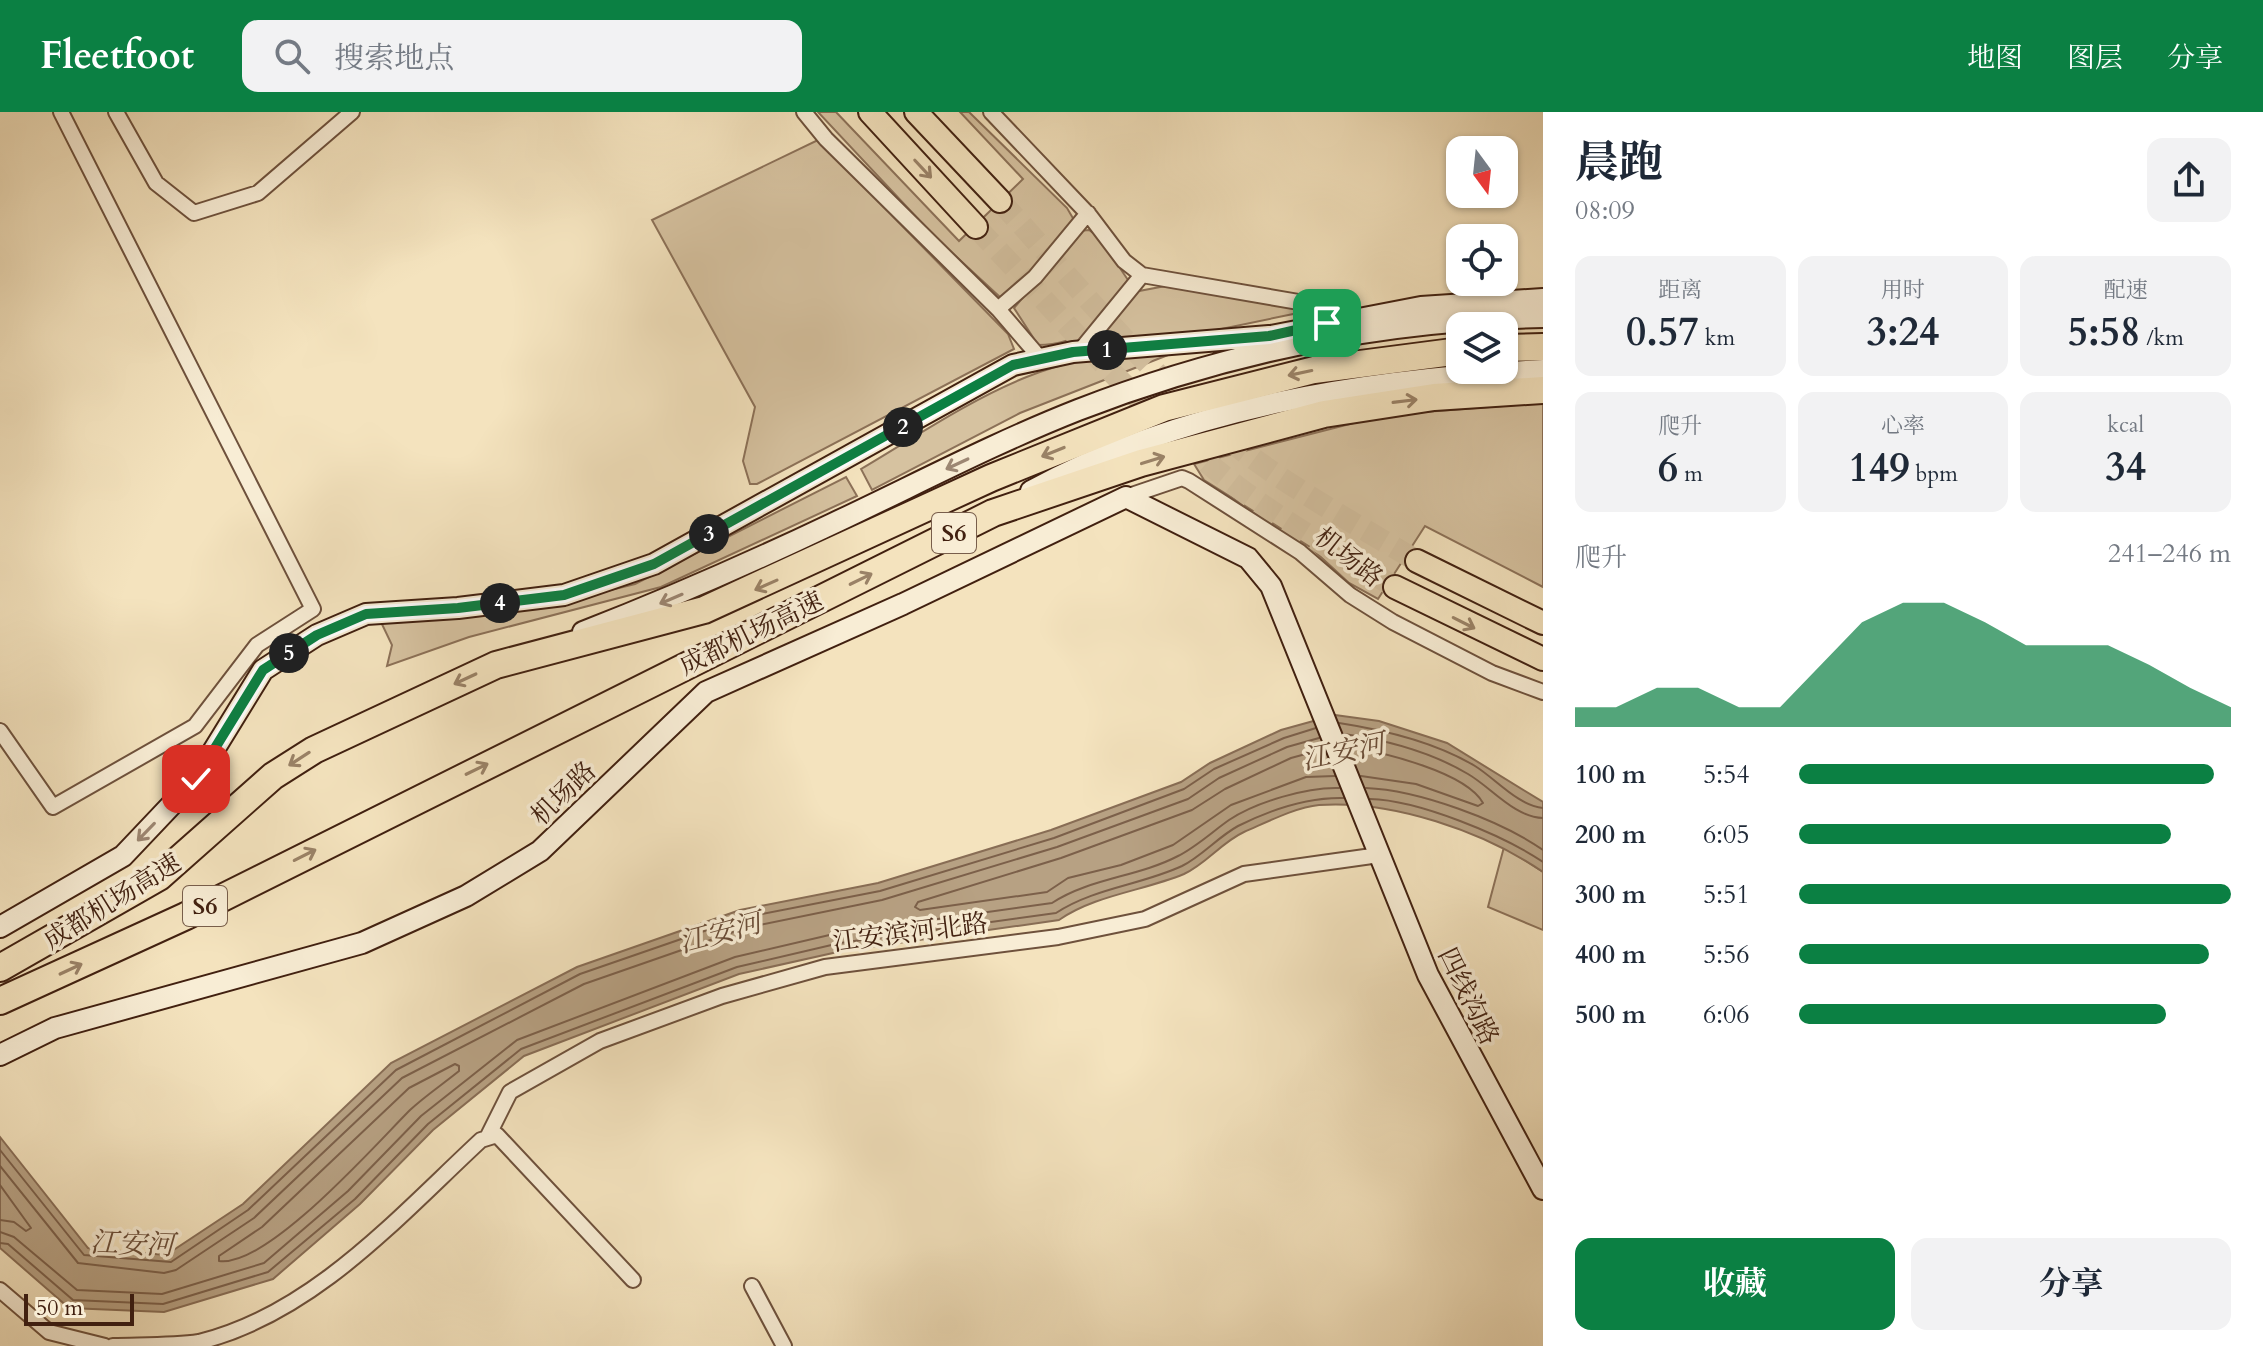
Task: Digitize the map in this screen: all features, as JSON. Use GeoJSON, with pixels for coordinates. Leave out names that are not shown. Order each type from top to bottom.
{"type":"FeatureCollection","features":[{"type":"Feature","properties":{"kind":"highway"},"geometry":{"type":"LineString","coordinates":[[1518,348],[1543,347]]}},
{"type":"Feature","properties":{"kind":"highway","name":"成都机场高速"},"geometry":{"type":"LineString","coordinates":[[0,968],[159,877],[273,776],[314,750],[496,665],[671,622],[704,610],[991,478],[1164,408],[1314,370],[1446,353]]}},
{"type":"Feature","properties":{"kind":"highway","name":"成都机场高速"},"geometry":{"type":"LineString","coordinates":[[0,1001],[186,916],[993,513],[1141,463],[1308,417],[1418,399],[1543,390]]}},
{"type":"Feature","properties":{"kind":"main road"},"geometry":{"type":"LineString","coordinates":[[870,112],[976,227]]}},
{"type":"Feature","properties":{"kind":"main road"},"geometry":{"type":"LineString","coordinates":[[916,112],[1000,201]]}},
{"type":"Feature","properties":{"kind":"main road"},"geometry":{"type":"LineString","coordinates":[[496,665],[666,602],[1017,436],[1176,368],[1269,336],[1327,323],[1421,307],[1543,299]]}},
{"type":"Feature","properties":{"kind":"main road"},"geometry":{"type":"LineString","coordinates":[[1117,395],[1240,357],[1334,335],[1454,320],[1543,317]]}},
{"type":"Feature","properties":{"kind":"main road"},"geometry":{"type":"LineString","coordinates":[[0,927],[123,856],[196,779],[263,670],[317,635],[366,614],[458,608],[564,595],[618,580],[654,564],[1013,365],[1079,352],[1269,336]]}},
{"type":"Feature","properties":{"kind":"main road"},"geometry":{"type":"LineString","coordinates":[[993,513],[1054,478],[1138,443],[1265,406],[1388,383],[1543,370]]}},
{"type":"Feature","properties":{"kind":"main road","name":"四线沟路"},"geometry":{"type":"LineString","coordinates":[[1126,497],[1248,558],[1271,586],[1428,975],[1543,1189]]}},
{"type":"Feature","properties":{"kind":"main road","name":"机场路"},"geometry":{"type":"LineString","coordinates":[[0,1055],[55,1028],[362,943],[466,896],[540,851],[706,692],[903,604],[1126,497]]}},
{"type":"Feature","properties":{"kind":"main road"},"geometry":{"type":"LineString","coordinates":[[1417,561],[1543,623]]}},
{"type":"Feature","properties":{"kind":"main road"},"geometry":{"type":"LineString","coordinates":[[1395,587],[1543,659]]}},
{"type":"Feature","properties":{"kind":"street"},"geometry":{"type":"LineString","coordinates":[[0,731],[53,807],[195,726],[257,645],[313,609],[61,112]]}},
{"type":"Feature","properties":{"kind":"street"},"geometry":{"type":"LineString","coordinates":[[116,112],[156,183],[194,213],[258,193],[352,112]]}},
{"type":"Feature","properties":{"kind":"street"},"geometry":{"type":"LineString","coordinates":[[324,112],[335,126]]}},
{"type":"Feature","properties":{"kind":"street"},"geometry":{"type":"LineString","coordinates":[[804,112],[826,139],[998,309],[1041,359]]}},
{"type":"Feature","properties":{"kind":"street"},"geometry":{"type":"LineString","coordinates":[[991,112],[1088,213],[1124,261],[1142,275],[1322,306],[1327,323]]}},
{"type":"Feature","properties":{"kind":"street"},"geometry":{"type":"LineString","coordinates":[[998,309],[1035,277],[1088,213]]}},
{"type":"Feature","properties":{"kind":"street"},"geometry":{"type":"LineString","coordinates":[[1079,352],[1142,275]]}},
{"type":"Feature","properties":{"kind":"street","name":"机场路"},"geometry":{"type":"LineString","coordinates":[[1126,497],[1182,478],[1189,481],[1300,552],[1350,595],[1393,622],[1492,673],[1543,692]]}},
{"type":"Feature","properties":{"kind":"street","name":"江安滨河北路"},"geometry":{"type":"LineString","coordinates":[[487,1138],[510,1092],[600,1041],[722,996],[825,967],[1058,937],[1145,919],[1244,874],[1379,855]]}},
{"type":"Feature","properties":{"kind":"street"},"geometry":{"type":"LineString","coordinates":[[113,1346],[197,1342],[259,1322],[354,1259],[481,1140],[497,1135],[633,1280]]}},
{"type":"Feature","properties":{"kind":"street"},"geometry":{"type":"LineString","coordinates":[[752,1286],[784,1346]]}},
{"type":"Feature","properties":{"kind":"street"},"geometry":{"type":"LineString","coordinates":[[0,1290],[49,1332],[105,1346]]}},
{"type":"Feature","properties":{"kind":"shaded area"},"geometry":{"type":"Polygon","coordinates":[[[818,112],[836,112],[959,241],[1023,179],[960,112],[969,112],[1067,208],[1074,220],[1034,273],[1001,298],[935,237],[818,112]]]}},
{"type":"Feature","properties":{"kind":"shaded area"},"geometry":{"type":"Polygon","coordinates":[[[818,140],[1008,334],[1014,349],[757,484],[750,484],[743,461],[755,407],[652,220],[818,140]]]}},
{"type":"Feature","properties":{"kind":"shaded area"},"geometry":{"type":"Polygon","coordinates":[[[1089,230],[1099,237],[1128,280],[1113,306],[1093,327],[1068,340],[1038,345],[1014,308],[1079,231],[1089,230]]]}},
{"type":"Feature","properties":{"kind":"shaded area"},"geometry":{"type":"Polygon","coordinates":[[[1176,284],[1294,308],[1298,313],[1202,333],[1103,340],[1134,292],[1176,284]]]}},
{"type":"Feature","properties":{"kind":"shaded area"},"geometry":{"type":"Polygon","coordinates":[[[1124,354],[1168,355],[1020,413],[872,490],[861,469],[970,404],[1044,371],[1083,360],[1124,354]]]}},
{"type":"Feature","properties":{"kind":"shaded area"},"geometry":{"type":"Polygon","coordinates":[[[1543,403],[1543,587],[1425,526],[1378,599],[1349,583],[1310,547],[1204,480],[1194,464],[1385,415],[1543,403]]]}},
{"type":"Feature","properties":{"kind":"shaded area"},"geometry":{"type":"Polygon","coordinates":[[[846,477],[857,496],[661,587],[469,637],[387,666],[392,645],[380,620],[570,600],[635,584],[846,477]]]}},
{"type":"Feature","properties":{"kind":"shaded area"},"geometry":{"type":"Polygon","coordinates":[[[1504,847],[1543,872],[1543,930],[1488,907],[1504,847]]]}},
{"type":"Feature","properties":{"kind":"water","name":"江安河"},"geometry":{"type":"Polygon","coordinates":[[[1335,715],[1379,721],[1447,743],[1543,802],[1543,872],[1493,844],[1436,821],[1376,808],[1310,806],[1236,836],[1184,874],[1104,899],[1059,920],[842,951],[739,974],[524,1056],[433,1130],[360,1204],[273,1279],[164,1312],[69,1308],[0,1248],[0,1137],[88,1248],[166,1255],[243,1204],[391,1063],[577,967],[740,910],[878,883],[1051,830],[1181,782],[1210,763],[1281,730],[1335,715]]]}},
{"type":"Feature","properties":{"kind":"tunnel"},"geometry":{"type":"LineString","coordinates":[[1000,201],[1125,340],[1204,419],[1280,477],[1417,561]]}},
{"type":"Feature","properties":{"kind":"tunnel"},"geometry":{"type":"LineString","coordinates":[[976,227],[1097,357],[1192,449],[1266,508],[1395,587]]}},
{"type":"Feature","properties":{"kind":"route"},"geometry":{"type":"LineString","coordinates":[[196,779],[263,670],[317,635],[366,614],[458,608],[564,595],[618,580],[654,564],[1013,365],[1073,352],[1269,336],[1327,323]]}}]}
